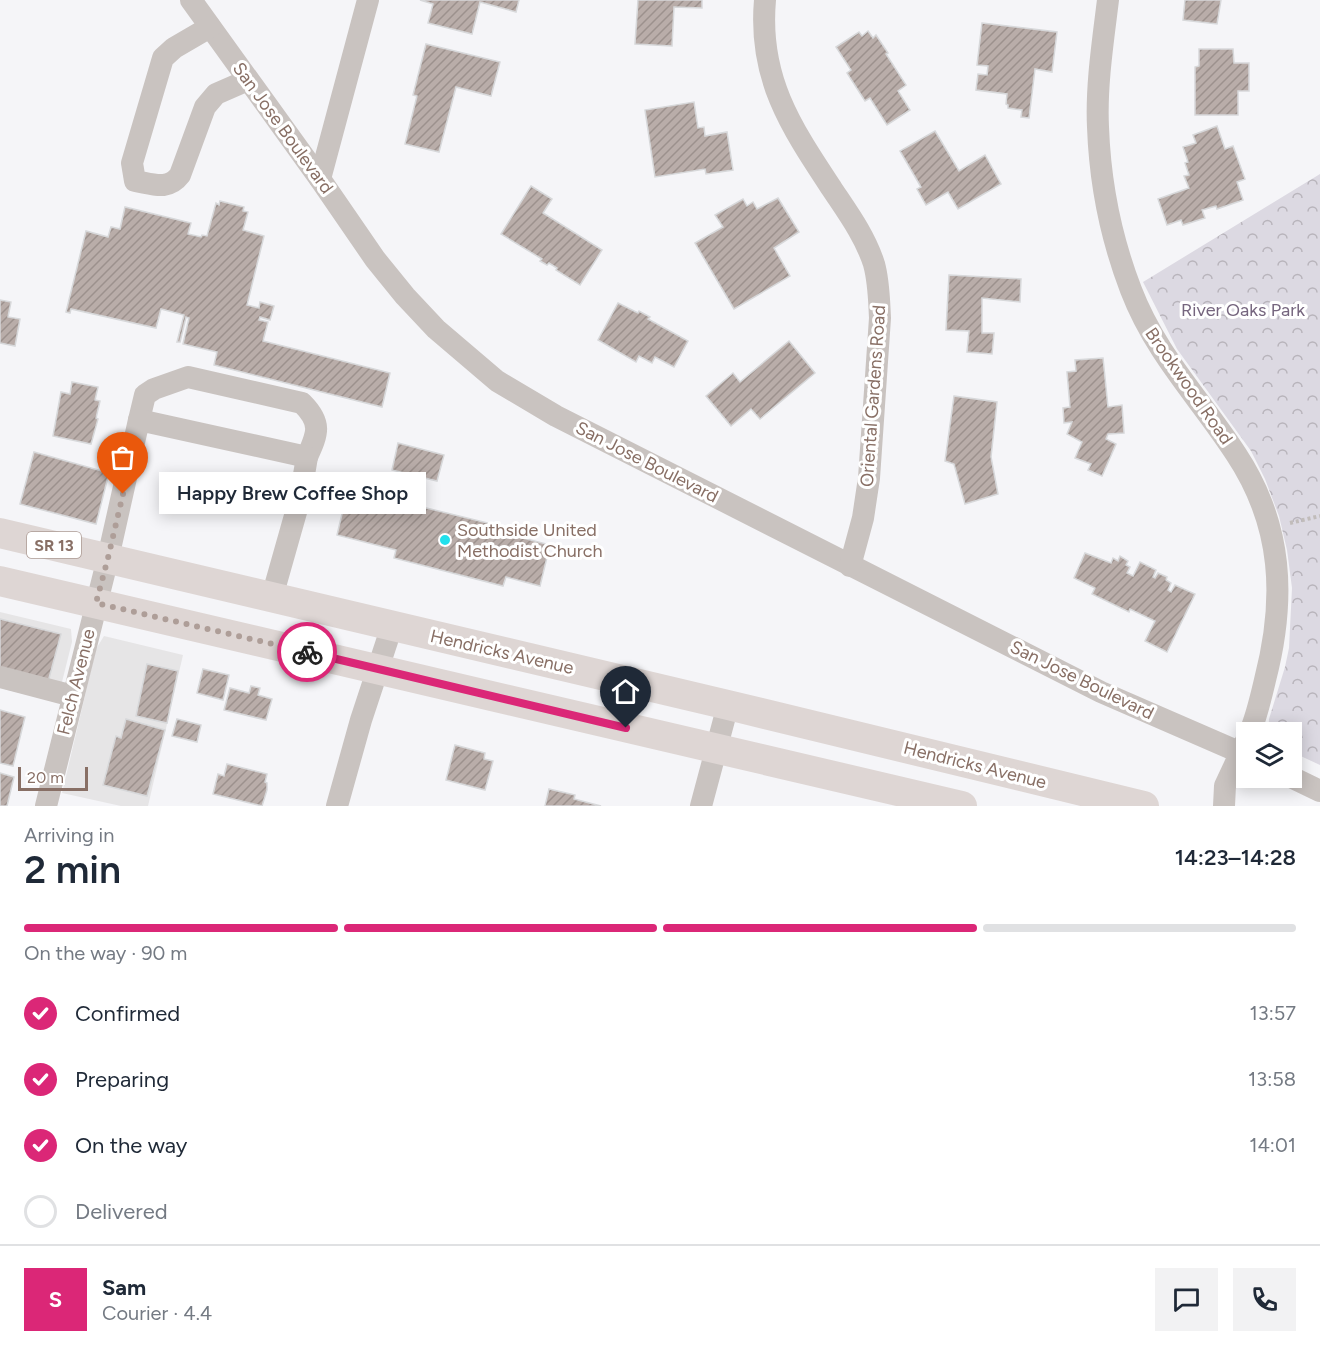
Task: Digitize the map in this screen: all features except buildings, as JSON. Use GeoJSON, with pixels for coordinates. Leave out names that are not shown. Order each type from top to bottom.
{"type":"FeatureCollection","features":[{"type":"Feature","properties":{"kind":"main road","name":"Hendricks Avenue"},"geometry":{"type":"LineString","coordinates":[[0,533],[728,705],[1092,800],[1144,806]]}},
{"type":"Feature","properties":{"kind":"main road"},"geometry":{"type":"LineString","coordinates":[[0,581],[962,806]]}},
{"type":"Feature","properties":{"kind":"street","name":"San Jose Boulevard"},"geometry":{"type":"LineString","coordinates":[[190,0],[375,259],[436,329],[497,381],[556,416],[790,534],[850,567],[979,629],[1101,692],[1236,741]]}},
{"type":"Feature","properties":{"kind":"street"},"geometry":{"type":"LineString","coordinates":[[320,179],[368,0]]}},
{"type":"Feature","properties":{"kind":"street","name":"Oriental Gardens Road"},"geometry":{"type":"LineString","coordinates":[[765,0],[768,68],[780,102],[804,147],[857,226],[874,266],[879,292],[880,318],[869,478],[863,518],[850,567]]}},
{"type":"Feature","properties":{"kind":"street","name":"Brookwood Road"},"geometry":{"type":"LineString","coordinates":[[1108,0],[1101,55],[1097,125],[1103,184],[1116,247],[1136,301],[1155,341],[1238,456],[1260,499],[1269,529],[1278,582],[1278,606],[1274,643],[1253,722]]}},
{"type":"Feature","properties":{"kind":"street"},"geometry":{"type":"LineString","coordinates":[[210,27],[174,48],[163,58],[132,164],[135,182],[168,186],[174,183],[180,175],[205,107],[216,94],[248,80]]}},
{"type":"Feature","properties":{"kind":"street","name":"Felch Avenue"},"geometry":{"type":"LineString","coordinates":[[46,806],[108,558],[145,395],[154,388],[188,377],[302,403],[312,412],[317,425],[316,438],[307,457]]}},
{"type":"Feature","properties":{"kind":"street"},"geometry":{"type":"LineString","coordinates":[[139,420],[307,457],[300,498],[272,597]]}},
{"type":"Feature","properties":{"kind":"street"},"geometry":{"type":"LineString","coordinates":[[337,806],[361,720],[392,626]]}},
{"type":"Feature","properties":{"kind":"street"},"geometry":{"type":"LineString","coordinates":[[0,677],[73,696]]}},
{"type":"Feature","properties":{"kind":"street"},"geometry":{"type":"LineString","coordinates":[[701,806],[728,705]]}},
{"type":"Feature","properties":{"kind":"street"},"geometry":{"type":"LineString","coordinates":[[1224,806],[1225,786],[1236,765]]}},
{"type":"Feature","properties":{"kind":"street"},"geometry":{"type":"LineString","coordinates":[[1302,782],[1320,791]]}},
{"type":"Feature","properties":{"kind":"path"},"geometry":{"type":"LineString","coordinates":[[1269,529],[1320,516]]}},
{"type":"Feature","properties":{"kind":"shaded area"},"geometry":{"type":"Polygon","coordinates":[[[0,612],[71,629],[72,642],[57,702],[0,688],[0,612]]]}},
{"type":"Feature","properties":{"kind":"shaded area"},"geometry":{"type":"Polygon","coordinates":[[[104,636],[183,655],[148,806],[121,806],[62,793],[96,649],[104,636]]]}},
{"type":"Feature","properties":{"kind":"green space","name":"River Oaks Park"},"geometry":{"type":"Polygon","coordinates":[[[1320,174],[1320,765],[1302,757],[1302,722],[1269,722],[1289,648],[1292,588],[1287,550],[1279,516],[1251,451],[1177,349],[1143,282],[1320,174]]]}},
{"type":"Feature","properties":{"kind":"way so far"},"geometry":{"type":"LineString","coordinates":[[123,494],[96,603],[307,652]]}},
{"type":"Feature","properties":{"kind":"place","name":"Happy Brew Coffee Shop"},"geometry":{"type":"Point","coordinates":[123,494]}},
{"type":"Feature","properties":{"kind":"place","name":"Southside United Methodist Church"},"geometry":{"type":"Point","coordinates":[445,540]}},
{"type":"Feature","properties":{"kind":"route"},"geometry":{"type":"LineString","coordinates":[[307,652],[626,728]]}}]}
